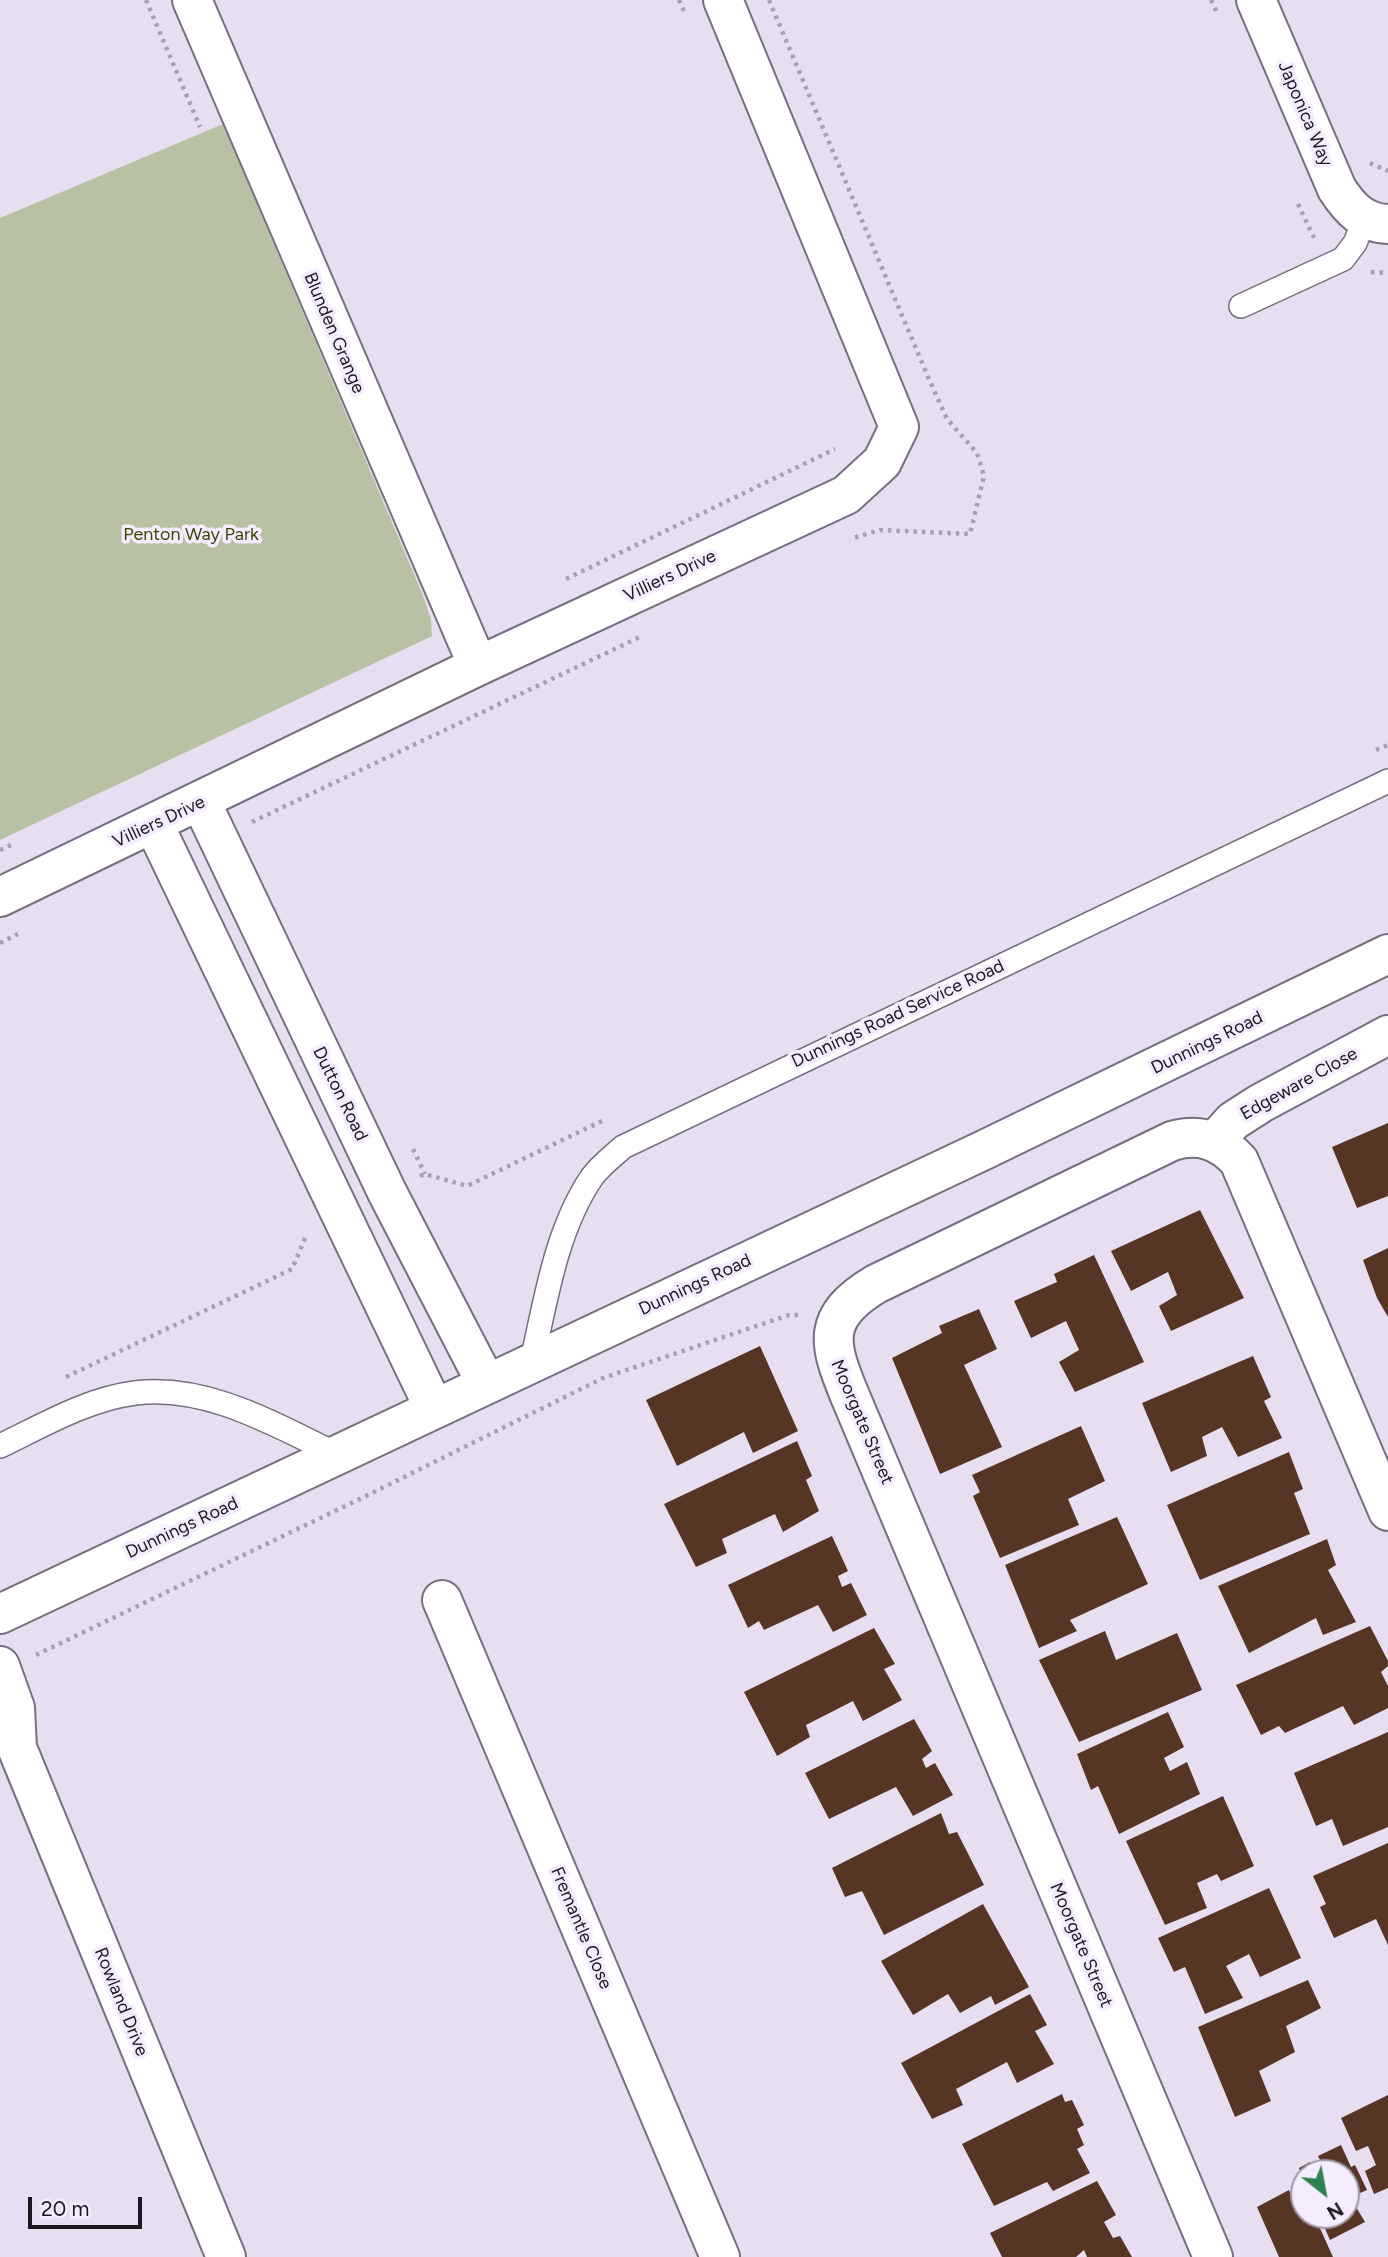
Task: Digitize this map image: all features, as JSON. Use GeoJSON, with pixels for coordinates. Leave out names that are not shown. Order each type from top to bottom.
{"type":"FeatureCollection","features":[{"type":"Feature","properties":{"kind":"street","name":"Blunden Grange"},"geometry":{"type":"LineString","coordinates":[[192,0],[478,666]]}},
{"type":"Feature","properties":{"kind":"street","name":"Villiers Drive"},"geometry":{"type":"LineString","coordinates":[[0,897],[154,825],[478,666],[846,495],[882,462],[899,427],[723,0]]}},
{"type":"Feature","properties":{"kind":"street","name":"Japonica Way"},"geometry":{"type":"LineString","coordinates":[[1256,0],[1337,189],[1346,203],[1377,221]]}},
{"type":"Feature","properties":{"kind":"street","name":"Dutton Road"},"geometry":{"type":"LineString","coordinates":[[201,802],[387,1192],[486,1383]]}},
{"type":"Feature","properties":{"kind":"street"},"geometry":{"type":"LineString","coordinates":[[154,825],[435,1408]]}},
{"type":"Feature","properties":{"kind":"street","name":"Dunnings Road"},"geometry":{"type":"LineString","coordinates":[[0,1614],[532,1361],[996,1145],[1388,954]]}},
{"type":"Feature","properties":{"kind":"street","name":"Edgeware Close"},"geometry":{"type":"LineString","coordinates":[[1215,1141],[1233,1121],[1261,1103],[1388,1035]]}},
{"type":"Feature","properties":{"kind":"street"},"geometry":{"type":"LineString","coordinates":[[839,1316],[856,1296],[876,1284],[1172,1141],[1186,1137],[1215,1141],[1229,1150],[1244,1170],[1388,1511]]}},
{"type":"Feature","properties":{"kind":"street","name":"Moorgate Street"},"geometry":{"type":"LineString","coordinates":[[839,1316],[832,1331],[832,1350],[840,1371],[1213,2257]]}},
{"type":"Feature","properties":{"kind":"street","name":"Fremantle Close"},"geometry":{"type":"LineString","coordinates":[[442,1600],[720,2257]]}},
{"type":"Feature","properties":{"kind":"street","name":"Rowland Drive"},"geometry":{"type":"LineString","coordinates":[[1,1668],[15,1708],[8,1742],[226,2257]]}},
{"type":"Feature","properties":{"kind":"lane","name":"Japonica Way"},"geometry":{"type":"LineString","coordinates":[[1241,306],[1343,259],[1377,221]]}},
{"type":"Feature","properties":{"kind":"lane","name":"Dunnings Road Service Road"},"geometry":{"type":"LineString","coordinates":[[532,1361],[547,1294],[572,1211],[594,1174],[623,1147],[1388,781]]}},
{"type":"Feature","properties":{"kind":"lane"},"geometry":{"type":"LineString","coordinates":[[0,1446],[84,1406],[135,1393],[175,1394],[228,1404],[338,1455]]}},
{"type":"Feature","properties":{"kind":"path"},"geometry":{"type":"LineString","coordinates":[[146,0],[200,127]]}},
{"type":"Feature","properties":{"kind":"path"},"geometry":{"type":"LineString","coordinates":[[679,0],[684,13]]}},
{"type":"Feature","properties":{"kind":"path"},"geometry":{"type":"LineString","coordinates":[[769,0],[928,377],[947,419],[977,453],[984,476],[970,534],[880,530],[840,542]]}},
{"type":"Feature","properties":{"kind":"path"},"geometry":{"type":"LineString","coordinates":[[558,583],[844,445]]}},
{"type":"Feature","properties":{"kind":"path"},"geometry":{"type":"LineString","coordinates":[[218,840],[653,631]]}},
{"type":"Feature","properties":{"kind":"path"},"geometry":{"type":"LineString","coordinates":[[1367,755],[1388,745]]}},
{"type":"Feature","properties":{"kind":"path"},"geometry":{"type":"LineString","coordinates":[[0,850],[23,839]]}},
{"type":"Feature","properties":{"kind":"path"},"geometry":{"type":"LineString","coordinates":[[387,1192],[425,1174],[467,1185],[605,1120]]}},
{"type":"Feature","properties":{"kind":"path"},"geometry":{"type":"LineString","coordinates":[[61,1380],[292,1269],[308,1231],[340,1213]]}},
{"type":"Feature","properties":{"kind":"path"},"geometry":{"type":"LineString","coordinates":[[1,1668],[362,1498],[603,1378],[789,1315],[839,1316]]}},
{"type":"Feature","properties":{"kind":"green space","name":"Penton Way Park"},"geometry":{"type":"Polygon","coordinates":[[[223,124],[422,593],[431,619],[432,636],[0,840],[0,218],[223,124]]]}},
{"type":"Feature","properties":{"kind":"building"},"geometry":{"type":"Polygon","coordinates":[[[1388,1123],[1388,1196],[1357,1208],[1332,1147],[1388,1123]]]}},
{"type":"Feature","properties":{"kind":"building"},"geometry":{"type":"Polygon","coordinates":[[[1200,1210],[1244,1298],[1171,1331],[1159,1306],[1177,1295],[1168,1272],[1131,1291],[1111,1251],[1200,1210]]]}},
{"type":"Feature","properties":{"kind":"building"},"geometry":{"type":"Polygon","coordinates":[[[1388,1248],[1388,1317],[1377,1298],[1363,1260],[1388,1248]]]}},
{"type":"Feature","properties":{"kind":"building"},"geometry":{"type":"Polygon","coordinates":[[[1094,1255],[1144,1362],[1075,1392],[1059,1362],[1079,1350],[1066,1321],[1031,1338],[1014,1301],[1057,1282],[1054,1274],[1094,1255]]]}},
{"type":"Feature","properties":{"kind":"building"},"geometry":{"type":"Polygon","coordinates":[[[979,1309],[997,1349],[964,1365],[1002,1447],[940,1474],[892,1358],[942,1333],[939,1326],[979,1309]]]}},
{"type":"Feature","properties":{"kind":"building"},"geometry":{"type":"Polygon","coordinates":[[[760,1346],[798,1431],[753,1453],[744,1432],[677,1466],[646,1400],[760,1346]]]}},
{"type":"Feature","properties":{"kind":"building"},"geometry":{"type":"Polygon","coordinates":[[[1253,1356],[1271,1397],[1264,1401],[1282,1438],[1238,1457],[1222,1427],[1202,1437],[1207,1456],[1171,1472],[1142,1403],[1253,1356]]]}},
{"type":"Feature","properties":{"kind":"building"},"geometry":{"type":"Polygon","coordinates":[[[1081,1426],[1105,1481],[1068,1499],[1079,1525],[1000,1558],[973,1496],[980,1492],[972,1475],[1081,1426]]]}},
{"type":"Feature","properties":{"kind":"building"},"geometry":{"type":"Polygon","coordinates":[[[797,1441],[812,1476],[806,1480],[819,1511],[783,1532],[775,1514],[722,1539],[727,1553],[696,1567],[664,1504],[797,1441]]]}},
{"type":"Feature","properties":{"kind":"building"},"geometry":{"type":"Polygon","coordinates":[[[1289,1452],[1303,1489],[1294,1493],[1310,1534],[1200,1580],[1167,1505],[1289,1452]]]}},
{"type":"Feature","properties":{"kind":"building"},"geometry":{"type":"Polygon","coordinates":[[[1117,1517],[1148,1584],[1070,1620],[1077,1631],[1039,1648],[1005,1565],[1117,1517]]]}},
{"type":"Feature","properties":{"kind":"building"},"geometry":{"type":"Polygon","coordinates":[[[832,1536],[848,1571],[838,1576],[842,1587],[851,1583],[867,1615],[833,1632],[818,1605],[764,1630],[759,1621],[748,1628],[728,1585],[832,1536]]]}},
{"type":"Feature","properties":{"kind":"building"},"geometry":{"type":"Polygon","coordinates":[[[1327,1539],[1336,1565],[1328,1570],[1356,1622],[1323,1635],[1316,1618],[1249,1653],[1218,1586],[1327,1539]]]}},
{"type":"Feature","properties":{"kind":"building"},"geometry":{"type":"Polygon","coordinates":[[[1370,1626],[1388,1661],[1388,1666],[1381,1672],[1388,1686],[1388,1708],[1354,1725],[1343,1706],[1285,1733],[1279,1726],[1261,1735],[1236,1685],[1370,1626]]]}},
{"type":"Feature","properties":{"kind":"building"},"geometry":{"type":"Polygon","coordinates":[[[874,1628],[895,1664],[884,1669],[902,1700],[863,1721],[853,1701],[806,1725],[810,1737],[777,1756],[744,1692],[874,1628]]]}},
{"type":"Feature","properties":{"kind":"building"},"geometry":{"type":"Polygon","coordinates":[[[1105,1631],[1116,1660],[1177,1633],[1202,1690],[1079,1742],[1039,1660],[1105,1631]]]}},
{"type":"Feature","properties":{"kind":"building"},"geometry":{"type":"Polygon","coordinates":[[[1168,1712],[1184,1747],[1164,1758],[1170,1771],[1187,1762],[1200,1794],[1119,1834],[1098,1786],[1091,1790],[1077,1754],[1168,1712]]]}},
{"type":"Feature","properties":{"kind":"building"},"geometry":{"type":"Polygon","coordinates":[[[914,1719],[932,1751],[922,1759],[926,1768],[935,1763],[953,1795],[913,1816],[896,1787],[829,1819],[805,1773],[914,1719]]]}},
{"type":"Feature","properties":{"kind":"building"},"geometry":{"type":"Polygon","coordinates":[[[1388,1732],[1388,1827],[1343,1846],[1332,1819],[1316,1826],[1294,1773],[1388,1732]]]}},
{"type":"Feature","properties":{"kind":"building"},"geometry":{"type":"Polygon","coordinates":[[[1223,1796],[1254,1866],[1221,1881],[1217,1874],[1197,1883],[1207,1908],[1165,1925],[1126,1841],[1223,1796]]]}},
{"type":"Feature","properties":{"kind":"building"},"geometry":{"type":"Polygon","coordinates":[[[941,1813],[949,1834],[957,1832],[984,1885],[884,1935],[862,1891],[845,1897],[832,1868],[941,1813]]]}},
{"type":"Feature","properties":{"kind":"building"},"geometry":{"type":"Polygon","coordinates":[[[1388,1843],[1388,1945],[1376,1919],[1334,1938],[1320,1907],[1326,1904],[1313,1876],[1388,1843]]]}},
{"type":"Feature","properties":{"kind":"building"},"geometry":{"type":"Polygon","coordinates":[[[1269,1888],[1301,1958],[1260,1977],[1249,1954],[1226,1966],[1243,1998],[1205,2014],[1185,1967],[1174,1972],[1158,1938],[1269,1888]]]}},
{"type":"Feature","properties":{"kind":"building"},"geometry":{"type":"Polygon","coordinates":[[[983,1904],[1029,1987],[995,2005],[991,1996],[960,2013],[948,1994],[913,2015],[881,1961],[983,1904]]]}},
{"type":"Feature","properties":{"kind":"building"},"geometry":{"type":"Polygon","coordinates":[[[1308,1980],[1321,2008],[1286,2026],[1295,2052],[1259,2071],[1271,2101],[1235,2117],[1198,2027],[1308,1980]]]}},
{"type":"Feature","properties":{"kind":"building"},"geometry":{"type":"Polygon","coordinates":[[[1030,1994],[1047,2025],[1035,2031],[1054,2064],[1017,2083],[1007,2062],[956,2089],[963,2105],[932,2119],[901,2063],[1030,1994]]]}},
{"type":"Feature","properties":{"kind":"building"},"geometry":{"type":"Polygon","coordinates":[[[1062,2094],[1065,2102],[1072,2100],[1084,2125],[1077,2129],[1084,2145],[1077,2149],[1090,2173],[1053,2191],[1047,2182],[994,2206],[962,2144],[1062,2094]]]}},
{"type":"Feature","properties":{"kind":"building"},"geometry":{"type":"Polygon","coordinates":[[[1388,2095],[1388,2188],[1374,2194],[1365,2171],[1376,2165],[1368,2146],[1356,2151],[1341,2118],[1388,2095]]]}},
{"type":"Feature","properties":{"kind":"building"},"geometry":{"type":"Polygon","coordinates":[[[1341,2145],[1347,2159],[1320,2159],[1318,2156],[1341,2145]]]}},
{"type":"Feature","properties":{"kind":"building"},"geometry":{"type":"Polygon","coordinates":[[[1360,2175],[1367,2190],[1360,2193],[1360,2175]]]}},
{"type":"Feature","properties":{"kind":"building"},"geometry":{"type":"Polygon","coordinates":[[[1097,2181],[1116,2215],[1104,2222],[1113,2238],[1120,2236],[1132,2257],[1087,2257],[1084,2250],[1076,2257],[1002,2257],[990,2233],[1097,2181]]]}},
{"type":"Feature","properties":{"kind":"building"},"geometry":{"type":"Polygon","coordinates":[[[1289,2190],[1290,2229],[1320,2229],[1333,2257],[1279,2257],[1257,2207],[1289,2190]]]}},
{"type":"Feature","properties":{"kind":"building"},"geometry":{"type":"Polygon","coordinates":[[[1325,2229],[1351,2229],[1330,2240],[1325,2229]]]}}]}
